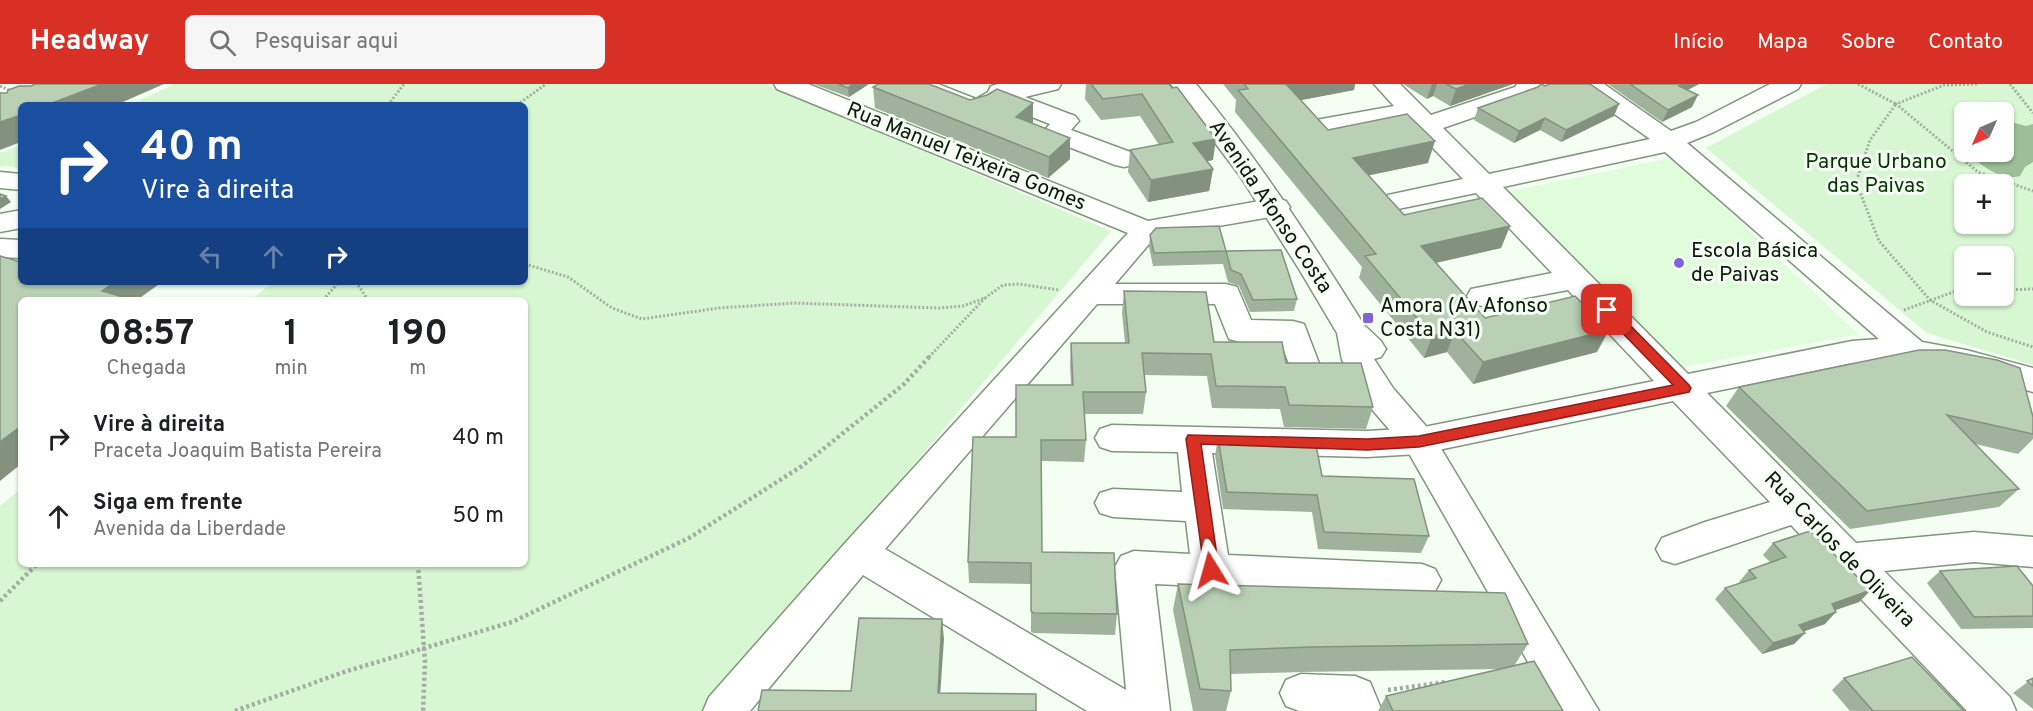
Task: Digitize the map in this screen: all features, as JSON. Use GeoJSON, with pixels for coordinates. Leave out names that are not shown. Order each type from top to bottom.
{"type":"FeatureCollection","features":[{"type":"Feature","properties":{"kind":"street","name":"Rua Manuel Teixeira Gomes"},"geometry":{"type":"LineString","coordinates":[[786,84],[861,102],[1146,230]]}},
{"type":"Feature","properties":{"kind":"street"},"geometry":{"type":"LineString","coordinates":[[917,84],[978,109],[1000,90],[1048,84]]}},
{"type":"Feature","properties":{"kind":"street","name":"Avenida Afonso Costa"},"geometry":{"type":"LineString","coordinates":[[1183,84],[1221,128],[1275,207],[1353,333],[1358,360],[1366,375],[1381,397],[1419,441],[1578,711]]}},
{"type":"Feature","properties":{"kind":"street","name":"Rua Carlos de Oliveira"},"geometry":{"type":"LineString","coordinates":[[1386,84],[1484,182],[1995,711]]}},
{"type":"Feature","properties":{"kind":"street"},"geometry":{"type":"LineString","coordinates":[[1325,125],[1420,118],[1524,92],[1530,84]]}},
{"type":"Feature","properties":{"kind":"street"},"geometry":{"type":"LineString","coordinates":[[1398,201],[1651,148],[1670,142],[1787,84]]}},
{"type":"Feature","properties":{"kind":"street"},"geometry":{"type":"LineString","coordinates":[[1591,87],[1670,142],[1912,351]]}},
{"type":"Feature","properties":{"kind":"street"},"geometry":{"type":"LineString","coordinates":[[1000,90],[1066,121],[1055,133],[1124,159]]}},
{"type":"Feature","properties":{"kind":"street"},"geometry":{"type":"LineString","coordinates":[[0,180],[18,182]]}},
{"type":"Feature","properties":{"kind":"street"},"geometry":{"type":"LineString","coordinates":[[724,711],[1146,230],[1275,207]]}},
{"type":"Feature","properties":{"kind":"street"},"geometry":{"type":"LineString","coordinates":[[0,223],[18,220]]}},
{"type":"Feature","properties":{"kind":"street"},"geometry":{"type":"LineString","coordinates":[[0,249],[18,249]]}},
{"type":"Feature","properties":{"kind":"street"},"geometry":{"type":"LineString","coordinates":[[1482,296],[1577,278]]}},
{"type":"Feature","properties":{"kind":"street"},"geometry":{"type":"LineString","coordinates":[[1088,294],[1226,294],[1240,331],[1293,332],[1304,366]]}},
{"type":"Feature","properties":{"kind":"street"},"geometry":{"type":"LineString","coordinates":[[1112,438],[1367,444],[1419,441],[1875,349],[1912,351],[1977,363],[2033,380]]}},
{"type":"Feature","properties":{"kind":"street"},"geometry":{"type":"LineString","coordinates":[[1193,439],[1211,570]]}},
{"type":"Feature","properties":{"kind":"street"},"geometry":{"type":"LineString","coordinates":[[1113,503],[1202,507]]}},
{"type":"Feature","properties":{"kind":"street"},"geometry":{"type":"LineString","coordinates":[[1675,549],[1705,537],[1799,508]]}},
{"type":"Feature","properties":{"kind":"street"},"geometry":{"type":"LineString","coordinates":[[1849,559],[1974,547],[2033,552]]}},
{"type":"Feature","properties":{"kind":"street"},"geometry":{"type":"LineString","coordinates":[[860,554],[1124,711]]}},
{"type":"Feature","properties":{"kind":"street"},"geometry":{"type":"LineString","coordinates":[[1149,711],[1134,567],[1422,580]]}},
{"type":"Feature","properties":{"kind":"street"},"geometry":{"type":"LineString","coordinates":[[1300,693],[1358,703]]}},
{"type":"Feature","properties":{"kind":"path"},"geometry":{"type":"LineString","coordinates":[[390,102],[404,84]]}},
{"type":"Feature","properties":{"kind":"path"},"geometry":{"type":"LineString","coordinates":[[521,102],[546,84]]}},
{"type":"Feature","properties":{"kind":"path"},"geometry":{"type":"LineString","coordinates":[[1858,84],[1896,104],[1978,172],[2033,192]]}},
{"type":"Feature","properties":{"kind":"path"},"geometry":{"type":"LineString","coordinates":[[1977,84],[1944,85],[1896,104],[1870,140],[1856,182],[1879,241],[1930,300],[1987,332],[2033,347]]}},
{"type":"Feature","properties":{"kind":"path"},"geometry":{"type":"LineString","coordinates":[[2010,84],[2033,114]]}},
{"type":"Feature","properties":{"kind":"path"},"geometry":{"type":"LineString","coordinates":[[0,87],[14,92]]}},
{"type":"Feature","properties":{"kind":"path"},"geometry":{"type":"LineString","coordinates":[[528,265],[568,277],[612,308],[642,318],[719,308],[794,303],[939,308],[963,306],[985,298]]}},
{"type":"Feature","properties":{"kind":"path"},"geometry":{"type":"LineString","coordinates":[[235,711],[347,671],[512,622],[689,538],[802,466],[903,385],[985,298],[1003,285],[1019,284],[1088,294]]}},
{"type":"Feature","properties":{"kind":"path"},"geometry":{"type":"LineString","coordinates":[[326,297],[336,285]]}},
{"type":"Feature","properties":{"kind":"path"},"geometry":{"type":"LineString","coordinates":[[2014,290],[2033,289]]}},
{"type":"Feature","properties":{"kind":"path"},"geometry":{"type":"LineString","coordinates":[[1874,317],[1954,293]]}},
{"type":"Feature","properties":{"kind":"path"},"geometry":{"type":"LineString","coordinates":[[0,601],[34,567]]}},
{"type":"Feature","properties":{"kind":"path"},"geometry":{"type":"LineString","coordinates":[[418,567],[423,648],[423,711]]}},
{"type":"Feature","properties":{"kind":"path"},"geometry":{"type":"LineString","coordinates":[[1358,703],[1456,681]]}},
{"type":"Feature","properties":{"kind":"shaded area"},"geometry":{"type":"Polygon","coordinates":[[[2014,123],[2026,126],[2033,124],[2033,162],[2025,167],[2020,176],[2000,174],[1978,162],[2014,162],[2014,123]]]}},
{"type":"Feature","properties":{"kind":"shaded area","name":"Escola Básica de Paivas"},"geometry":{"type":"Polygon","coordinates":[[[1672,158],[1858,334],[1679,368],[1505,192],[1672,158]]]}},
{"type":"Feature","properties":{"kind":"green space"},"geometry":{"type":"Polygon","coordinates":[[[175,84],[765,84],[1111,231],[706,711],[0,711],[0,506],[18,491],[18,567],[528,567],[528,297],[255,297],[269,285],[528,285],[528,102],[136,102],[175,84]]]}},
{"type":"Feature","properties":{"kind":"green space","name":"Parque Urbano das Paivas"},"geometry":{"type":"Polygon","coordinates":[[[1827,84],[2033,84],[2033,365],[1927,333],[1706,148],[1827,84]]]}},
{"type":"Feature","properties":{"kind":"green space"},"geometry":{"type":"Polygon","coordinates":[[[18,146],[18,168],[0,167],[0,153],[18,146]]]}},
{"type":"Feature","properties":{"kind":"building"},"geometry":{"type":"Polygon","coordinates":[[[35,84],[102,84],[55,102],[18,102],[18,116],[0,122],[0,93],[7,93],[8,90],[19,86],[35,84]]]}},
{"type":"Feature","properties":{"kind":"building"},"geometry":{"type":"Polygon","coordinates":[[[838,84],[853,84],[848,88],[838,84]]]}},
{"type":"Feature","properties":{"kind":"building"},"geometry":{"type":"Polygon","coordinates":[[[878,84],[929,84],[970,100],[997,89],[1033,103],[1016,117],[1070,138],[1049,157],[873,87],[878,84]]]}},
{"type":"Feature","properties":{"kind":"building"},"geometry":{"type":"Polygon","coordinates":[[[1091,84],[1169,84],[1172,88],[1177,87],[1216,139],[1193,143],[1213,169],[1151,180],[1130,150],[1173,142],[1142,94],[1103,99],[1091,84]]]}},
{"type":"Feature","properties":{"kind":"building"},"geometry":{"type":"Polygon","coordinates":[[[1244,84],[1286,84],[1328,130],[1407,114],[1435,141],[1353,158],[1404,215],[1482,198],[1510,226],[1421,246],[1485,318],[1575,296],[1609,330],[1483,362],[1455,331],[1432,336],[1365,256],[1376,254],[1238,90],[1248,89],[1244,84]]]}},
{"type":"Feature","properties":{"kind":"building"},"geometry":{"type":"Polygon","coordinates":[[[1446,84],[1470,84],[1456,89],[1446,84]]]}},
{"type":"Feature","properties":{"kind":"building"},"geometry":{"type":"Polygon","coordinates":[[[1541,84],[1545,86],[1549,84],[1590,84],[1619,104],[1566,130],[1545,118],[1519,131],[1478,108],[1541,84]]]}},
{"type":"Feature","properties":{"kind":"building"},"geometry":{"type":"Polygon","coordinates":[[[1630,84],[1683,84],[1679,86],[1698,95],[1668,110],[1630,84]]]}},
{"type":"Feature","properties":{"kind":"building"},"geometry":{"type":"Polygon","coordinates":[[[1219,226],[1226,251],[1154,253],[1150,235],[1156,228],[1219,226]]]}},
{"type":"Feature","properties":{"kind":"building"},"geometry":{"type":"Polygon","coordinates":[[[1281,250],[1297,299],[1253,300],[1241,274],[1231,270],[1226,251],[1281,250]]]}},
{"type":"Feature","properties":{"kind":"building"},"geometry":{"type":"Polygon","coordinates":[[[0,256],[18,261],[18,285],[111,285],[102,291],[123,297],[18,297],[18,428],[0,442],[0,256]]]}},
{"type":"Feature","properties":{"kind":"building"},"geometry":{"type":"Polygon","coordinates":[[[1124,291],[1206,292],[1214,342],[1282,342],[1286,363],[1361,363],[1373,407],[1289,405],[1285,387],[1216,386],[1211,354],[1142,353],[1146,392],[1083,392],[1086,440],[1041,440],[1042,552],[1114,553],[1117,614],[1034,613],[1031,611],[1031,563],[968,562],[973,437],[1016,437],[1016,385],[1073,385],[1071,343],[1129,343],[1124,291]]]}},
{"type":"Feature","properties":{"kind":"building"},"geometry":{"type":"Polygon","coordinates":[[[1919,350],[1945,350],[1997,360],[2020,368],[2033,417],[2033,434],[1947,415],[2019,489],[1867,511],[1739,387],[1919,350]]]}},
{"type":"Feature","properties":{"kind":"building"},"geometry":{"type":"Polygon","coordinates":[[[1218,438],[1315,440],[1322,476],[1414,479],[1429,536],[1324,532],[1317,495],[1227,492],[1218,438]]]}},
{"type":"Feature","properties":{"kind":"building"},"geometry":{"type":"Polygon","coordinates":[[[1810,531],[1871,590],[1832,604],[1836,612],[1799,625],[1805,633],[1773,643],[1725,588],[1756,578],[1749,570],[1786,557],[1773,543],[1810,531]]]}},
{"type":"Feature","properties":{"kind":"building"},"geometry":{"type":"Polygon","coordinates":[[[2017,566],[2033,586],[2033,616],[1974,617],[1940,571],[2017,566]]]}},
{"type":"Feature","properties":{"kind":"building"},"geometry":{"type":"Polygon","coordinates":[[[1178,584],[1505,593],[1528,644],[1230,650],[1231,691],[1200,689],[1178,584]]]}},
{"type":"Feature","properties":{"kind":"building"},"geometry":{"type":"Polygon","coordinates":[[[859,618],[942,619],[938,693],[1036,694],[1036,711],[758,711],[762,690],[851,691],[859,618]]]}},
{"type":"Feature","properties":{"kind":"building"},"geometry":{"type":"Polygon","coordinates":[[[1912,657],[1964,711],[1873,711],[1844,678],[1912,657]]]}},
{"type":"Feature","properties":{"kind":"building"},"geometry":{"type":"Polygon","coordinates":[[[1534,661],[1563,711],[1393,711],[1386,696],[1534,661]]]}},
{"type":"Feature","properties":{"kind":"building"},"geometry":{"type":"Polygon","coordinates":[[[2033,678],[2033,686],[2027,681],[2033,678]]]}},
{"type":"Feature","properties":{"kind":"place","name":"Escola Básica de Paivas"},"geometry":{"type":"Point","coordinates":[1679,263]}},
{"type":"Feature","properties":{"kind":"place","name":"Amora (Av Afonso Costa N31)"},"geometry":{"type":"Point","coordinates":[1368,318]}},
{"type":"Feature","properties":{"kind":"route"},"geometry":{"type":"LineString","coordinates":[[1211,570],[1193,439],[1367,444],[1419,441],[1684,388],[1607,310]]}}]}
